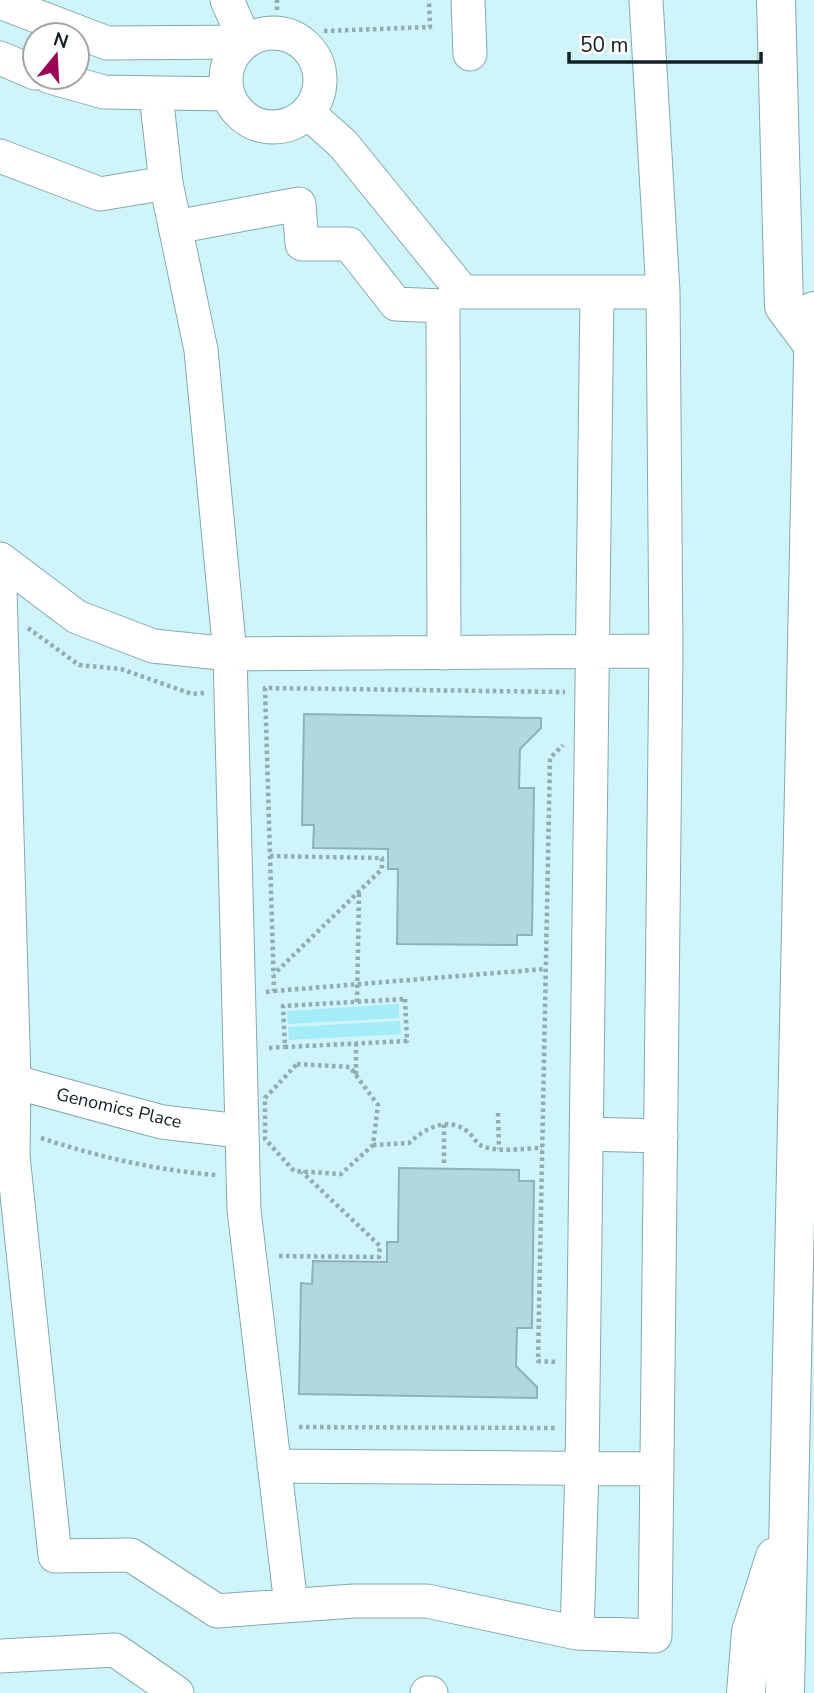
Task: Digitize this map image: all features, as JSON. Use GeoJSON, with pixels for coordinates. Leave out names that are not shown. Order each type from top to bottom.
{"type":"FeatureCollection","features":[{"type":"Feature","properties":{"kind":"highway"},"geometry":{"type":"LineString","coordinates":[[776,0],[784,306],[813,328],[785,1693]]}},
{"type":"Feature","properties":{"kind":"highway"},"geometry":{"type":"LineString","coordinates":[[746,1693],[751,1632],[787,1518]]}},
{"type":"Feature","properties":{"kind":"street"},"geometry":{"type":"LineString","coordinates":[[227,0],[244,42]]}},
{"type":"Feature","properties":{"kind":"street"},"geometry":{"type":"LineString","coordinates":[[468,0],[470,54]]}},
{"type":"Feature","properties":{"kind":"street"},"geometry":{"type":"LineString","coordinates":[[0,590],[7,1079],[55,1556],[131,1555],[217,1611],[291,1605],[427,1601],[577,1633],[655,1636],[666,651],[663,292],[646,0]]}},
{"type":"Feature","properties":{"kind":"street"},"geometry":{"type":"LineString","coordinates":[[0,2],[107,43],[244,42]]}},
{"type":"Feature","properties":{"kind":"street"},"geometry":{"type":"LineString","coordinates":[[280,32],[298,39],[312,53],[320,70],[320,88],[307,112],[287,125],[269,127],[252,123],[237,111],[227,94],[225,75],[231,57],[244,42],[260,34],[280,32]]}},
{"type":"Feature","properties":{"kind":"street"},"geometry":{"type":"LineString","coordinates":[[0,58],[21,67]]}},
{"type":"Feature","properties":{"kind":"street"},"geometry":{"type":"LineString","coordinates":[[91,88],[104,92],[156,95],[227,94]]}},
{"type":"Feature","properties":{"kind":"street"},"geometry":{"type":"LineString","coordinates":[[156,95],[166,183],[201,350],[230,654],[253,1135],[242,1178],[291,1605]]}},
{"type":"Feature","properties":{"kind":"street"},"geometry":{"type":"LineString","coordinates":[[307,112],[343,144],[453,299],[444,653]]}},
{"type":"Feature","properties":{"kind":"street"},"geometry":{"type":"LineString","coordinates":[[0,156],[100,194],[166,183]]}},
{"type":"Feature","properties":{"kind":"street"},"geometry":{"type":"LineString","coordinates":[[175,228],[299,204],[302,244],[349,244],[396,304],[597,292],[663,292]]}},
{"type":"Feature","properties":{"kind":"street"},"geometry":{"type":"LineString","coordinates":[[577,1633],[582,1469],[597,292]]}},
{"type":"Feature","properties":{"kind":"street"},"geometry":{"type":"LineString","coordinates":[[0,559],[77,617],[153,646],[230,654],[666,651]]}},
{"type":"Feature","properties":{"kind":"street","name":"Genomics Place"},"geometry":{"type":"LineString","coordinates":[[7,1079],[162,1122],[253,1135]]}},
{"type":"Feature","properties":{"kind":"street"},"geometry":{"type":"LineString","coordinates":[[586,1134],[661,1136]]}},
{"type":"Feature","properties":{"kind":"street"},"geometry":{"type":"LineString","coordinates":[[274,1466],[657,1469]]}},
{"type":"Feature","properties":{"kind":"street"},"geometry":{"type":"LineString","coordinates":[[0,1656],[116,1650],[143,1681],[177,1693]]}},
{"type":"Feature","properties":{"kind":"path"},"geometry":{"type":"LineString","coordinates":[[277,0],[277,10]]}},
{"type":"Feature","properties":{"kind":"path"},"geometry":{"type":"LineString","coordinates":[[324,31],[430,27],[429,0]]}},
{"type":"Feature","properties":{"kind":"path"},"geometry":{"type":"LineString","coordinates":[[274,991],[265,688],[571,692]]}},
{"type":"Feature","properties":{"kind":"path"},"geometry":{"type":"LineString","coordinates":[[562,1363],[538,1361],[550,758],[569,740]]}},
{"type":"Feature","properties":{"kind":"path"},"geometry":{"type":"LineString","coordinates":[[270,856],[382,858],[382,869],[274,975]]}},
{"type":"Feature","properties":{"kind":"path"},"geometry":{"type":"LineString","coordinates":[[357,1002],[359,892]]}},
{"type":"Feature","properties":{"kind":"path"},"geometry":{"type":"LineString","coordinates":[[261,993],[546,969]]}},
{"type":"Feature","properties":{"kind":"path"},"geometry":{"type":"LineString","coordinates":[[263,1048],[356,1044],[407,1041],[405,999],[283,1006],[285,1047]]}},
{"type":"Feature","properties":{"kind":"path"},"geometry":{"type":"LineString","coordinates":[[356,1044],[356,1076]]}},
{"type":"Feature","properties":{"kind":"path"},"geometry":{"type":"LineString","coordinates":[[265,1098],[297,1064],[350,1067],[378,1105],[373,1145]]}},
{"type":"Feature","properties":{"kind":"path"},"geometry":{"type":"LineString","coordinates":[[253,1135],[265,1098],[264,1085]]}},
{"type":"Feature","properties":{"kind":"path"},"geometry":{"type":"LineString","coordinates":[[498,1113],[499,1149]]}},
{"type":"Feature","properties":{"kind":"path"},"geometry":{"type":"LineString","coordinates":[[253,1135],[294,1171],[341,1174],[373,1145],[409,1143],[423,1129],[444,1124],[466,1130],[480,1146],[499,1149],[542,1147]]}},
{"type":"Feature","properties":{"kind":"path"},"geometry":{"type":"LineString","coordinates":[[444,1124],[444,1163]]}},
{"type":"Feature","properties":{"kind":"path"},"geometry":{"type":"LineString","coordinates":[[13,1129],[91,1154],[164,1170],[242,1178]]}},
{"type":"Feature","properties":{"kind":"path"},"geometry":{"type":"LineString","coordinates":[[253,1135],[266,1152]]}},
{"type":"Feature","properties":{"kind":"path"},"geometry":{"type":"LineString","coordinates":[[276,1269],[275,1256],[379,1257],[380,1246],[302,1172]]}},
{"type":"Feature","properties":{"kind":"path"},"geometry":{"type":"LineString","coordinates":[[289,1427],[562,1428]]}},
{"type":"Feature","properties":{"kind":"shaded area"},"geometry":{"type":"Polygon","coordinates":[[[399,1004],[399,1018],[288,1024],[287,1011],[399,1004]]]}},
{"type":"Feature","properties":{"kind":"shaded area"},"geometry":{"type":"Polygon","coordinates":[[[400,1021],[401,1034],[289,1040],[288,1027],[400,1021]]]}},
{"type":"Feature","properties":{"kind":"building"},"geometry":{"type":"Polygon","coordinates":[[[304,714],[541,718],[541,728],[520,749],[519,788],[534,788],[532,935],[517,935],[517,945],[397,944],[398,869],[388,869],[388,849],[313,848],[314,825],[302,825],[304,714]]]}},
{"type":"Feature","properties":{"kind":"building"},"geometry":{"type":"Polygon","coordinates":[[[399,1168],[519,1170],[519,1181],[534,1181],[532,1328],[517,1328],[516,1366],[537,1387],[537,1398],[299,1394],[301,1283],[312,1284],[313,1261],[387,1262],[387,1242],[398,1242],[399,1168]]]}}]}
